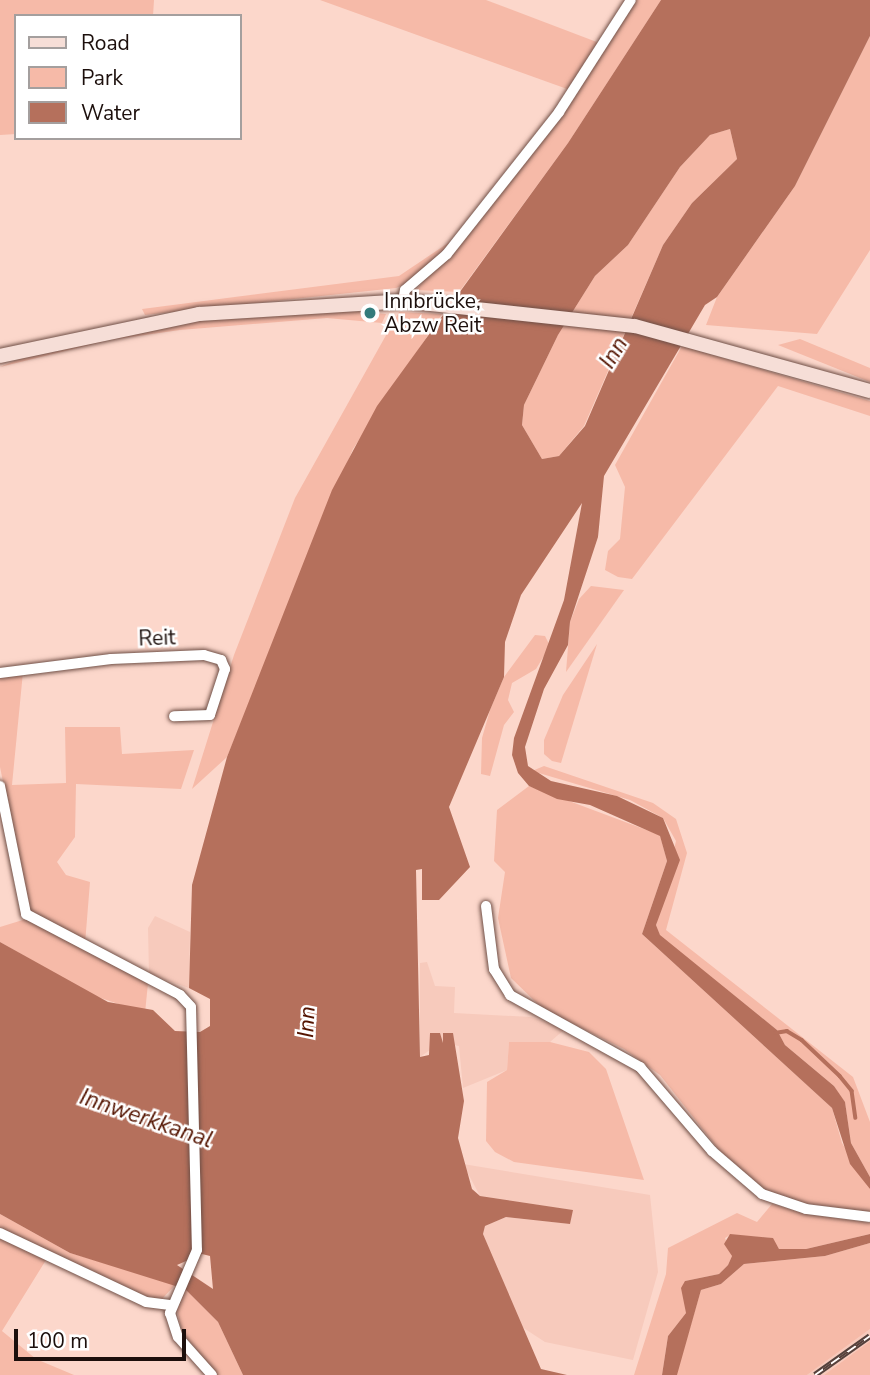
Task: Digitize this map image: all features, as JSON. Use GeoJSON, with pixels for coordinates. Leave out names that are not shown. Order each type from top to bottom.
{"type":"FeatureCollection","features":[{"type":"Feature","properties":{"kind":"street"},"geometry":{"type":"LineString","coordinates":[[403,301],[405,290],[447,254],[559,112],[631,0]]}},
{"type":"Feature","properties":{"kind":"street"},"geometry":{"type":"LineString","coordinates":[[0,356],[199,314],[403,301],[602,321],[791,365],[870,391]]}},
{"type":"Feature","properties":{"kind":"street","name":"Reit"},"geometry":{"type":"LineString","coordinates":[[0,673],[111,659],[204,655],[221,660],[225,669],[210,715],[174,716]]}},
{"type":"Feature","properties":{"kind":"street"},"geometry":{"type":"LineString","coordinates":[[0,786],[26,914],[186,998],[192,1027],[197,1250],[170,1305],[178,1337],[212,1375]]}},
{"type":"Feature","properties":{"kind":"street"},"geometry":{"type":"LineString","coordinates":[[486,906],[494,969],[510,995],[640,1068],[705,1144],[755,1189],[806,1209],[870,1217]]}},
{"type":"Feature","properties":{"kind":"street"},"geometry":{"type":"LineString","coordinates":[[0,1233],[54,1261],[146,1302],[170,1305]]}},
{"type":"Feature","properties":{"kind":"shaded area"},"geometry":{"type":"Polygon","coordinates":[[[155,916],[190,932],[189,988],[149,974],[148,928],[155,916]]]}},
{"type":"Feature","properties":{"kind":"shaded area"},"geometry":{"type":"Polygon","coordinates":[[[427,962],[435,986],[455,987],[454,1013],[531,1017],[565,1029],[550,1042],[509,1042],[507,1070],[463,1088],[459,1046],[440,1043],[420,1057],[420,963],[427,962]]]}},
{"type":"Feature","properties":{"kind":"shaded area"},"geometry":{"type":"Polygon","coordinates":[[[463,1164],[650,1195],[658,1272],[633,1360],[545,1342],[519,1325],[483,1234],[485,1226],[506,1217],[570,1224],[572,1210],[480,1196],[463,1164]]]}},
{"type":"Feature","properties":{"kind":"shaded area"},"geometry":{"type":"Polygon","coordinates":[[[870,1329],[870,1341],[824,1375],[807,1375],[870,1329]]]}},
{"type":"Feature","properties":{"kind":"green space"},"geometry":{"type":"Polygon","coordinates":[[[0,0],[154,0],[153,14],[14,14],[14,134],[0,135],[0,0]]]}},
{"type":"Feature","properties":{"kind":"green space"},"geometry":{"type":"Polygon","coordinates":[[[320,0],[486,0],[602,44],[570,90],[320,0]]]}},
{"type":"Feature","properties":{"kind":"green space"},"geometry":{"type":"Polygon","coordinates":[[[635,0],[661,0],[568,143],[459,292],[416,290],[568,104],[635,0]]]}},
{"type":"Feature","properties":{"kind":"green space"},"geometry":{"type":"Polygon","coordinates":[[[870,36],[870,250],[817,334],[706,325],[717,297],[795,186],[870,36]]]}},
{"type":"Feature","properties":{"kind":"green space"},"geometry":{"type":"Polygon","coordinates":[[[730,129],[737,159],[692,203],[663,245],[584,426],[559,456],[542,459],[522,425],[524,405],[558,335],[595,276],[628,245],[680,167],[710,135],[730,129]]]}},
{"type":"Feature","properties":{"kind":"green space"},"geometry":{"type":"Polygon","coordinates":[[[454,239],[411,282],[396,288],[145,315],[142,309],[399,276],[454,239]]]}},
{"type":"Feature","properties":{"kind":"green space"},"geometry":{"type":"Polygon","coordinates":[[[329,309],[386,314],[382,323],[327,318],[180,330],[110,340],[0,367],[33,353],[193,321],[329,309]]]}},
{"type":"Feature","properties":{"kind":"green space"},"geometry":{"type":"Polygon","coordinates":[[[399,312],[442,314],[353,449],[227,757],[192,789],[234,655],[295,498],[399,312]]]}},
{"type":"Feature","properties":{"kind":"green space"},"geometry":{"type":"Polygon","coordinates":[[[800,339],[870,368],[870,382],[778,345],[800,339]]]}},
{"type":"Feature","properties":{"kind":"green space"},"geometry":{"type":"Polygon","coordinates":[[[682,346],[870,401],[870,416],[778,386],[632,579],[618,577],[605,570],[608,551],[620,539],[625,487],[615,465],[682,346]]]}},
{"type":"Feature","properties":{"kind":"green space"},"geometry":{"type":"Polygon","coordinates":[[[591,586],[624,590],[566,672],[570,622],[579,599],[591,586]]]}},
{"type":"Feature","properties":{"kind":"green space"},"geometry":{"type":"Polygon","coordinates":[[[535,635],[545,636],[550,646],[536,669],[512,683],[508,700],[514,712],[504,725],[490,776],[481,774],[482,738],[490,710],[504,677],[535,635]]]}},
{"type":"Feature","properties":{"kind":"green space"},"geometry":{"type":"Polygon","coordinates":[[[597,644],[561,763],[552,761],[544,754],[544,740],[563,695],[597,644]]]}},
{"type":"Feature","properties":{"kind":"green space"},"geometry":{"type":"Polygon","coordinates":[[[23,672],[12,785],[66,783],[65,727],[120,727],[122,754],[194,750],[181,789],[76,784],[75,837],[57,862],[66,875],[90,882],[85,944],[29,910],[0,767],[0,675],[23,672]]]}},
{"type":"Feature","properties":{"kind":"green space"},"geometry":{"type":"Polygon","coordinates":[[[544,766],[653,803],[676,819],[687,853],[666,930],[853,1077],[870,1122],[870,1177],[851,1143],[845,1103],[834,1086],[785,1045],[777,1030],[660,936],[656,925],[676,841],[663,818],[630,800],[532,771],[544,766]]]}},
{"type":"Feature","properties":{"kind":"green space"},"geometry":{"type":"Polygon","coordinates":[[[529,786],[660,835],[667,861],[642,934],[832,1108],[842,1143],[870,1189],[870,1213],[792,1201],[762,1188],[719,1150],[660,1075],[624,1049],[543,1009],[511,978],[498,918],[505,872],[494,861],[497,810],[529,786]]]}},
{"type":"Feature","properties":{"kind":"green space"},"geometry":{"type":"Polygon","coordinates":[[[26,919],[148,983],[145,1013],[95,996],[0,942],[0,927],[26,919]]]}},
{"type":"Feature","properties":{"kind":"green space"},"geometry":{"type":"Polygon","coordinates":[[[509,1042],[550,1042],[589,1052],[606,1069],[644,1180],[514,1162],[495,1152],[486,1141],[487,1082],[507,1070],[509,1042]]]}},
{"type":"Feature","properties":{"kind":"green space"},"geometry":{"type":"Polygon","coordinates":[[[772,1204],[805,1214],[870,1223],[870,1234],[806,1249],[779,1249],[772,1238],[730,1235],[725,1238],[732,1256],[728,1265],[719,1274],[685,1281],[686,1313],[668,1336],[662,1375],[634,1375],[666,1274],[668,1248],[737,1213],[757,1222],[772,1204]]]}},
{"type":"Feature","properties":{"kind":"green space"},"geometry":{"type":"Polygon","coordinates":[[[0,1214],[70,1253],[176,1284],[161,1300],[124,1290],[92,1270],[80,1269],[0,1230],[0,1214]]]}},
{"type":"Feature","properties":{"kind":"green space"},"geometry":{"type":"Polygon","coordinates":[[[0,1235],[46,1260],[2,1331],[36,1359],[74,1375],[0,1375],[0,1235]]]}},
{"type":"Feature","properties":{"kind":"green space"},"geometry":{"type":"Polygon","coordinates":[[[870,1243],[870,1329],[807,1375],[676,1375],[701,1290],[721,1284],[744,1264],[825,1256],[870,1243]]]}},
{"type":"Feature","properties":{"kind":"green space"},"geometry":{"type":"Polygon","coordinates":[[[185,1289],[218,1322],[243,1375],[217,1375],[182,1332],[177,1310],[185,1289]]]}},
{"type":"Feature","properties":{"kind":"green space"},"geometry":{"type":"Polygon","coordinates":[[[870,1341],[870,1375],[824,1375],[870,1341]]]}},
{"type":"Feature","properties":{"kind":"water"},"geometry":{"type":"Polygon","coordinates":[[[661,0],[870,0],[870,36],[795,186],[717,297],[705,305],[604,476],[598,537],[570,622],[568,645],[544,689],[525,747],[528,766],[551,781],[617,796],[663,818],[680,860],[656,925],[660,935],[777,1030],[785,1045],[834,1086],[845,1102],[851,1143],[870,1177],[870,1189],[850,1164],[832,1108],[642,934],[667,861],[660,836],[590,805],[557,799],[529,786],[518,773],[512,755],[514,738],[564,600],[582,503],[521,595],[505,642],[504,677],[449,807],[470,867],[439,900],[422,900],[422,869],[416,870],[420,1057],[429,1055],[430,1033],[440,1033],[443,1043],[443,1033],[453,1033],[464,1101],[458,1138],[472,1189],[480,1196],[573,1210],[570,1224],[506,1217],[485,1226],[483,1234],[541,1369],[567,1375],[243,1375],[218,1322],[185,1289],[70,1253],[0,1214],[0,942],[108,1002],[153,1010],[175,1031],[200,1032],[210,1026],[210,999],[189,988],[192,885],[227,757],[332,490],[377,406],[568,143],[661,0]],[[730,129],[710,135],[680,167],[628,245],[595,276],[558,335],[524,405],[522,425],[542,459],[559,456],[585,426],[663,245],[692,203],[737,159],[730,129]],[[202,1254],[177,1265],[213,1289],[210,1256],[202,1254]]]}},
{"type":"Feature","properties":{"kind":"water"},"geometry":{"type":"Polygon","coordinates":[[[730,1234],[773,1238],[779,1249],[806,1249],[870,1234],[870,1243],[825,1256],[744,1264],[721,1284],[701,1290],[677,1375],[662,1375],[668,1336],[686,1313],[681,1288],[685,1281],[719,1274],[728,1265],[732,1256],[724,1244],[730,1234]]]}},
{"type":"Feature","properties":{"kind":"waterway"},"geometry":{"type":"LineString","coordinates":[[775,1033],[787,1031],[802,1040],[840,1076],[852,1091],[856,1118]]}},
{"type":"Feature","properties":{"kind":"railway"},"geometry":{"type":"LineString","coordinates":[[815,1375],[870,1336]]}},
{"type":"Feature","properties":{"kind":"place","name":"Innbrücke, Abzw Reit"},"geometry":{"type":"Point","coordinates":[370,313]}},
{"type":"Feature","properties":{"kind":"water label","name":"Inn"},"geometry":{"type":"Point","coordinates":[614,353]}},
{"type":"Feature","properties":{"kind":"water label","name":"Inn"},"geometry":{"type":"Point","coordinates":[307,1022]}},
{"type":"Feature","properties":{"kind":"water label","name":"Innwerkkanal"},"geometry":{"type":"Point","coordinates":[146,1119]}}]}
